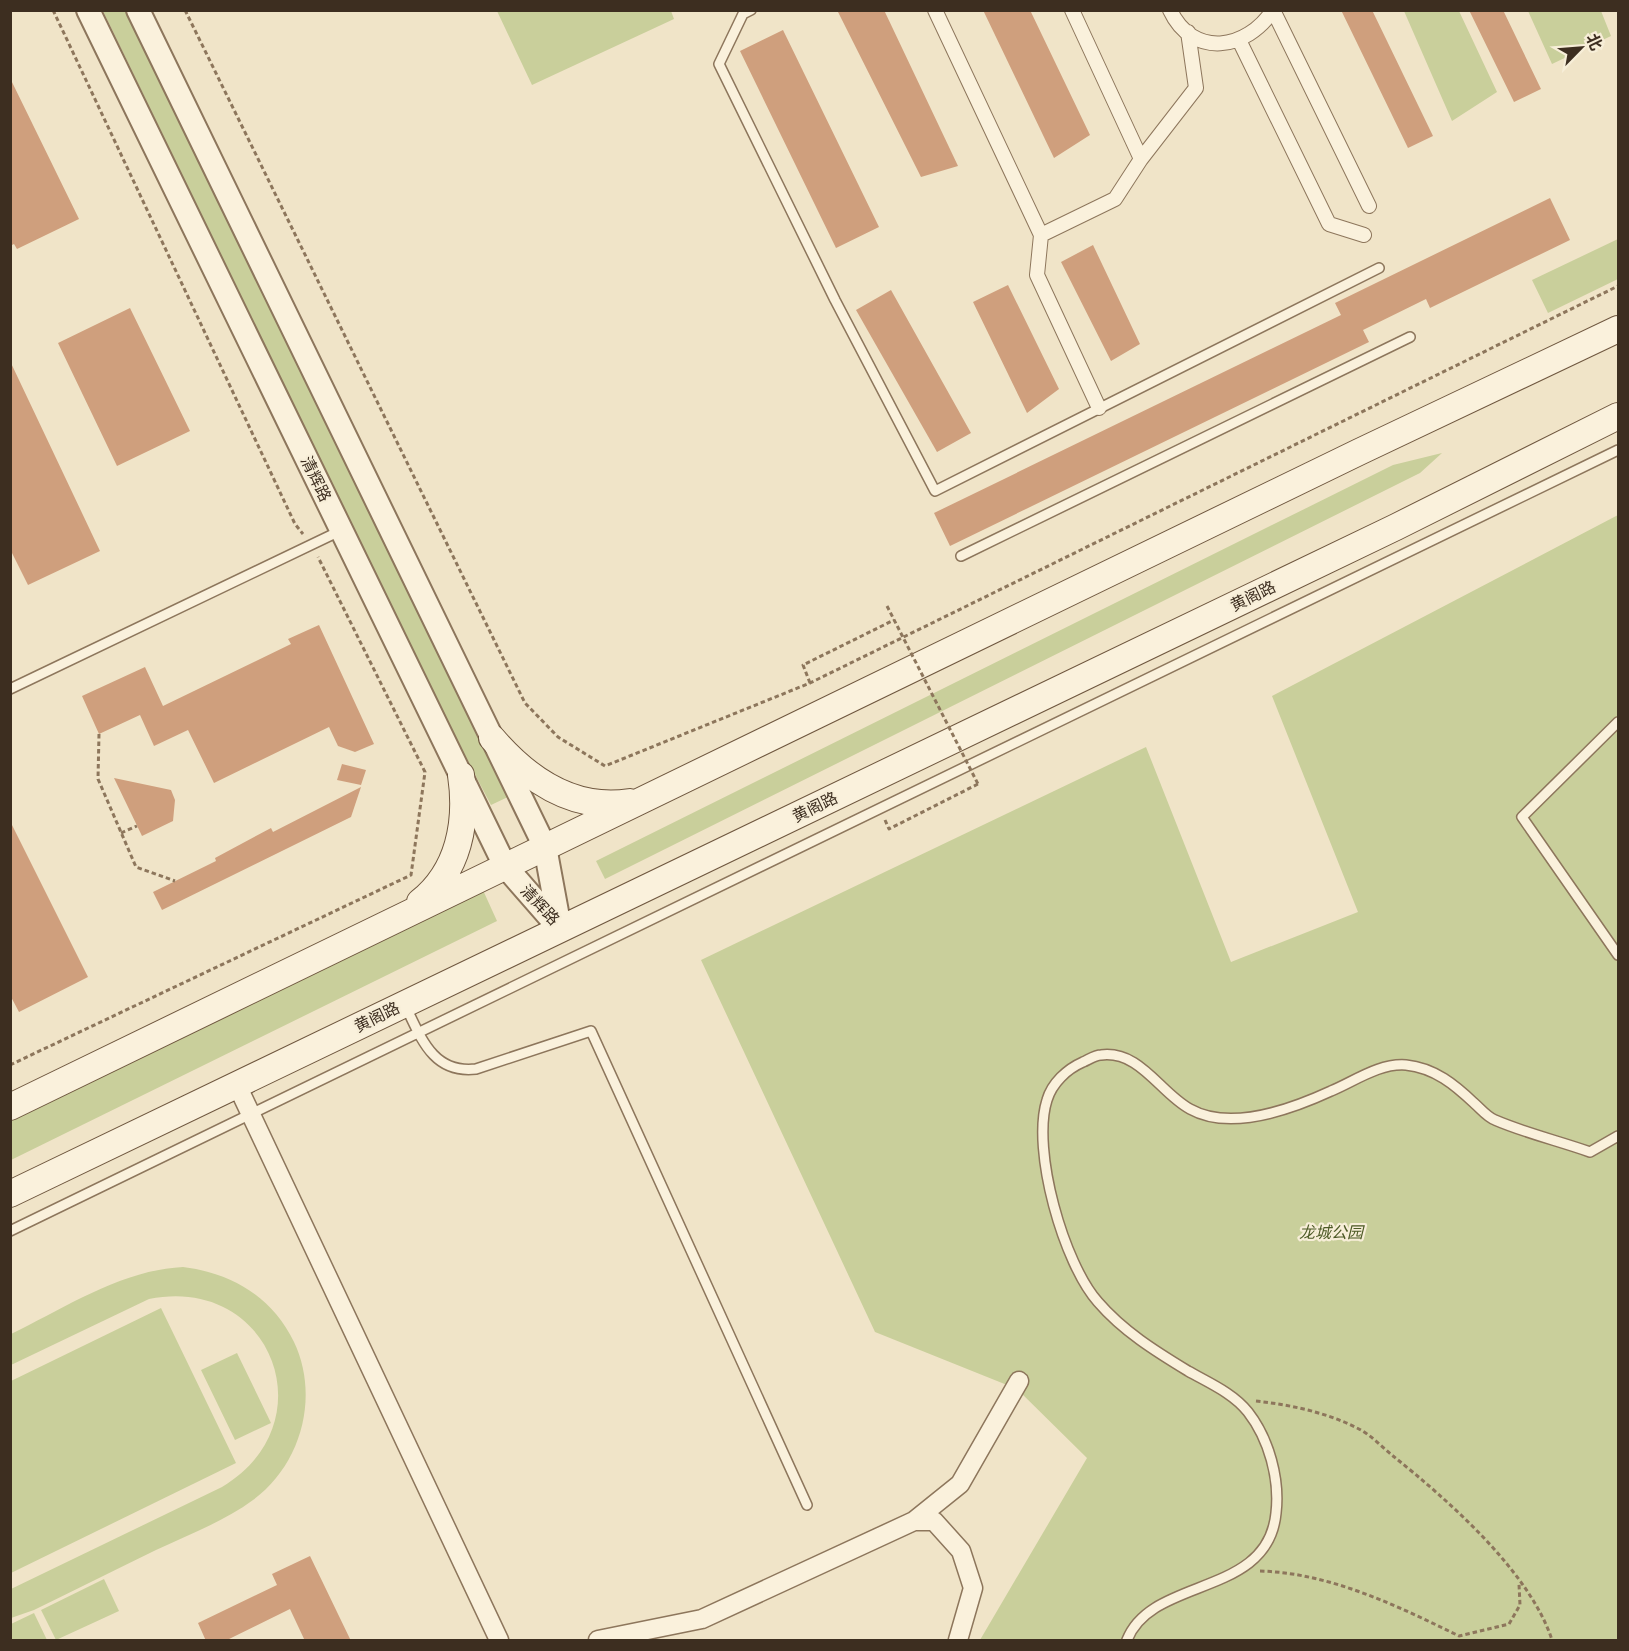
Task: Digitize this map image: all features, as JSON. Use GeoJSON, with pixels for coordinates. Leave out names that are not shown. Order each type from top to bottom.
{"type":"FeatureCollection","features":[{"type":"Feature","properties":{"kind":"main road"},"geometry":{"type":"LineString","coordinates":[[10,1107],[1618,329]]}},
{"type":"Feature","properties":{"kind":"main road","name":"黄阁路"},"geometry":{"type":"LineString","coordinates":[[10,1194],[1396,527],[1618,416]]}},
{"type":"Feature","properties":{"kind":"main road"},"geometry":{"type":"LineString","coordinates":[[492,738],[517,766],[553,790],[598,803],[619,804],[642,800]]}},
{"type":"Feature","properties":{"kind":"main road"},"geometry":{"type":"LineString","coordinates":[[405,915],[426,898],[441,879],[453,858],[462,833],[465,804],[461,775]]}},
{"type":"Feature","properties":{"kind":"street","name":"清辉路"},"geometry":{"type":"LineString","coordinates":[[88,10],[506,866],[560,929]]}},
{"type":"Feature","properties":{"kind":"street","name":"清辉路"},"geometry":{"type":"LineString","coordinates":[[138,10],[545,848],[560,929]]}},
{"type":"Feature","properties":{"kind":"street"},"geometry":{"type":"LineString","coordinates":[[935,10],[1041,235],[1037,274],[1099,408]]}},
{"type":"Feature","properties":{"kind":"street"},"geometry":{"type":"LineString","coordinates":[[1072,10],[1141,159]]}},
{"type":"Feature","properties":{"kind":"street"},"geometry":{"type":"LineString","coordinates":[[1170,10],[1188,32],[1213,44],[1249,37],[1263,26],[1273,10]]}},
{"type":"Feature","properties":{"kind":"street"},"geometry":{"type":"LineString","coordinates":[[1273,10],[1369,206]]}},
{"type":"Feature","properties":{"kind":"street"},"geometry":{"type":"LineString","coordinates":[[1041,235],[1115,199],[1141,159],[1196,88],[1188,32]]}},
{"type":"Feature","properties":{"kind":"street"},"geometry":{"type":"LineString","coordinates":[[1239,40],[1329,224],[1364,236]]}},
{"type":"Feature","properties":{"kind":"street"},"geometry":{"type":"LineString","coordinates":[[237,1085],[499,1641]]}},
{"type":"Feature","properties":{"kind":"street"},"geometry":{"type":"LineString","coordinates":[[598,1641],[702,1619],[914,1521],[960,1484],[1019,1381]]}},
{"type":"Feature","properties":{"kind":"street"},"geometry":{"type":"LineString","coordinates":[[914,1521],[934,1521],[961,1551],[973,1588],[958,1639]]}},
{"type":"Feature","properties":{"kind":"lane"},"geometry":{"type":"LineString","coordinates":[[751,10],[743,14],[719,64],[836,300],[935,491],[1379,268]]}},
{"type":"Feature","properties":{"kind":"lane"},"geometry":{"type":"LineString","coordinates":[[961,556],[1410,337]]}},
{"type":"Feature","properties":{"kind":"lane"},"geometry":{"type":"LineString","coordinates":[[10,1231],[418,1032],[881,811],[1618,450]]}},
{"type":"Feature","properties":{"kind":"lane"},"geometry":{"type":"LineString","coordinates":[[10,689],[342,530]]}},
{"type":"Feature","properties":{"kind":"lane"},"geometry":{"type":"LineString","coordinates":[[1618,722],[1521,817],[1618,955]]}},
{"type":"Feature","properties":{"kind":"lane"},"geometry":{"type":"LineString","coordinates":[[405,1004],[418,1032],[440,1061],[459,1071],[476,1069],[591,1031],[807,1505]]}},
{"type":"Feature","properties":{"kind":"lane"},"geometry":{"type":"LineString","coordinates":[[1127,1641],[1132,1627],[1154,1608],[1238,1570],[1262,1551],[1271,1533],[1276,1515],[1276,1487],[1272,1463],[1258,1428],[1235,1398],[1153,1350],[1123,1328],[1095,1300],[1074,1261],[1050,1193],[1042,1148],[1047,1100],[1057,1082],[1071,1067],[1100,1054],[1122,1057],[1145,1069],[1189,1109],[1210,1117],[1227,1118],[1262,1115],[1297,1104],[1379,1069],[1403,1065],[1426,1069],[1452,1082],[1491,1119],[1590,1152],[1618,1136]]}},
{"type":"Feature","properties":{"kind":"path"},"geometry":{"type":"LineString","coordinates":[[10,1065],[411,875],[425,772],[312,546],[295,524],[53,10]]}},
{"type":"Feature","properties":{"kind":"path"},"geometry":{"type":"LineString","coordinates":[[185,10],[525,703],[558,737],[606,766],[810,683],[1618,286]]}},
{"type":"Feature","properties":{"kind":"path"},"geometry":{"type":"LineString","coordinates":[[881,811],[889,829],[978,784],[886,606]]}},
{"type":"Feature","properties":{"kind":"path"},"geometry":{"type":"LineString","coordinates":[[810,683],[803,665],[894,620]]}},
{"type":"Feature","properties":{"kind":"path"},"geometry":{"type":"LineString","coordinates":[[99,734],[98,779],[136,867],[175,881]]}},
{"type":"Feature","properties":{"kind":"path"},"geometry":{"type":"LineString","coordinates":[[121,833],[137,826]]}},
{"type":"Feature","properties":{"kind":"path"},"geometry":{"type":"LineString","coordinates":[[1235,1398],[1299,1407],[1359,1429],[1457,1509],[1519,1582],[1546,1621],[1552,1641]]}},
{"type":"Feature","properties":{"kind":"path"},"geometry":{"type":"LineString","coordinates":[[1238,1570],[1286,1572],[1337,1584],[1413,1613],[1459,1636],[1509,1624],[1520,1605],[1519,1582]]}},
{"type":"Feature","properties":{"kind":"green space"},"geometry":{"type":"Polygon","coordinates":[[[103,11],[126,11],[510,796],[491,805],[430,689],[103,11]]]}},
{"type":"Feature","properties":{"kind":"green space"},"geometry":{"type":"Polygon","coordinates":[[[497,11],[671,11],[674,19],[532,85],[497,11]]]}},
{"type":"Feature","properties":{"kind":"green space"},"geometry":{"type":"Polygon","coordinates":[[[1404,11],[1459,11],[1497,92],[1452,121],[1404,11]]]}},
{"type":"Feature","properties":{"kind":"green space"},"geometry":{"type":"Polygon","coordinates":[[[1528,11],[1601,11],[1611,36],[1552,64],[1528,11]]]}},
{"type":"Feature","properties":{"kind":"green space"},"geometry":{"type":"Polygon","coordinates":[[[1618,239],[1618,279],[1548,313],[1532,280],[1618,239]]]}},
{"type":"Feature","properties":{"kind":"green space"},"geometry":{"type":"Polygon","coordinates":[[[1442,453],[1420,473],[605,879],[596,861],[1393,465],[1442,453]]]}},
{"type":"Feature","properties":{"kind":"green space","name":"龙城公园"},"geometry":{"type":"Polygon","coordinates":[[[1618,515],[1618,1640],[980,1640],[1087,1458],[1017,1389],[875,1332],[701,960],[1146,747],[1231,962],[1358,912],[1272,696],[1618,515]]]}},
{"type":"Feature","properties":{"kind":"green space"},"geometry":{"type":"Polygon","coordinates":[[[482,888],[497,921],[11,1160],[11,1120],[482,888]]]}},
{"type":"Feature","properties":{"kind":"green space"},"geometry":{"type":"Polygon","coordinates":[[[183,1267],[218,1275],[249,1290],[274,1312],[285,1326],[302,1363],[305,1385],[305,1407],[294,1449],[270,1485],[231,1515],[34,1610],[11,1618],[11,1589],[222,1487],[255,1460],[273,1427],[278,1393],[271,1360],[254,1331],[227,1309],[192,1297],[149,1299],[11,1365],[11,1334],[116,1283],[138,1275],[183,1267]]]}},
{"type":"Feature","properties":{"kind":"green space"},"geometry":{"type":"Polygon","coordinates":[[[161,1308],[236,1463],[11,1573],[11,1381],[161,1308]]]}},
{"type":"Feature","properties":{"kind":"green space"},"geometry":{"type":"Polygon","coordinates":[[[237,1353],[271,1423],[235,1440],[201,1370],[237,1353]]]}},
{"type":"Feature","properties":{"kind":"green space"},"geometry":{"type":"Polygon","coordinates":[[[104,1579],[119,1611],[56,1640],[41,1610],[104,1579]]]}},
{"type":"Feature","properties":{"kind":"green space"},"geometry":{"type":"Polygon","coordinates":[[[34,1613],[47,1640],[11,1640],[11,1624],[34,1613]]]}},
{"type":"Feature","properties":{"kind":"building"},"geometry":{"type":"Polygon","coordinates":[[[837,10],[884,10],[958,166],[921,177],[837,10]]]}},
{"type":"Feature","properties":{"kind":"building"},"geometry":{"type":"Polygon","coordinates":[[[983,10],[1030,10],[1090,135],[1054,158],[983,10]]]}},
{"type":"Feature","properties":{"kind":"building"},"geometry":{"type":"Polygon","coordinates":[[[1341,10],[1372,10],[1433,136],[1408,148],[1341,10]]]}},
{"type":"Feature","properties":{"kind":"building"},"geometry":{"type":"Polygon","coordinates":[[[1469,10],[1503,10],[1541,89],[1514,102],[1469,10]]]}},
{"type":"Feature","properties":{"kind":"building"},"geometry":{"type":"Polygon","coordinates":[[[783,30],[879,227],[836,248],[740,51],[783,30]]]}},
{"type":"Feature","properties":{"kind":"building"},"geometry":{"type":"Polygon","coordinates":[[[10,78],[79,219],[17,249],[14,244],[10,246],[10,78]]]}},
{"type":"Feature","properties":{"kind":"building"},"geometry":{"type":"Polygon","coordinates":[[[1550,198],[1570,240],[1430,308],[1426,299],[1363,330],[1369,342],[950,546],[934,513],[1341,315],[1335,303],[1550,198]]]}},
{"type":"Feature","properties":{"kind":"building"},"geometry":{"type":"Polygon","coordinates":[[[1093,245],[1140,344],[1111,361],[1061,262],[1093,245]]]}},
{"type":"Feature","properties":{"kind":"building"},"geometry":{"type":"Polygon","coordinates":[[[1008,285],[1059,389],[1027,413],[973,302],[1008,285]]]}},
{"type":"Feature","properties":{"kind":"building"},"geometry":{"type":"Polygon","coordinates":[[[891,290],[971,433],[937,452],[856,310],[891,290]]]}},
{"type":"Feature","properties":{"kind":"building"},"geometry":{"type":"Polygon","coordinates":[[[130,308],[190,431],[117,466],[58,343],[130,308]]]}},
{"type":"Feature","properties":{"kind":"building"},"geometry":{"type":"Polygon","coordinates":[[[10,361],[100,551],[28,585],[10,549],[10,361]]]}},
{"type":"Feature","properties":{"kind":"building"},"geometry":{"type":"Polygon","coordinates":[[[319,625],[374,744],[355,752],[338,746],[329,727],[214,783],[188,730],[154,746],[140,715],[99,734],[82,696],[145,667],[163,706],[291,644],[288,639],[319,625]]]}},
{"type":"Feature","properties":{"kind":"building"},"geometry":{"type":"Polygon","coordinates":[[[342,764],[366,770],[361,785],[337,780],[342,764]]]}},
{"type":"Feature","properties":{"kind":"building"},"geometry":{"type":"Polygon","coordinates":[[[114,778],[171,790],[175,800],[173,821],[142,836],[114,778]]]}},
{"type":"Feature","properties":{"kind":"building"},"geometry":{"type":"Polygon","coordinates":[[[361,787],[351,817],[162,910],[153,892],[216,861],[215,858],[271,828],[273,832],[361,787]]]}},
{"type":"Feature","properties":{"kind":"building"},"geometry":{"type":"Polygon","coordinates":[[[10,821],[88,977],[19,1012],[10,995],[10,821]]]}},
{"type":"Feature","properties":{"kind":"building"},"geometry":{"type":"Polygon","coordinates":[[[310,1556],[351,1641],[305,1641],[290,1609],[225,1641],[206,1641],[198,1623],[277,1585],[272,1574],[310,1556]]]}}]}
